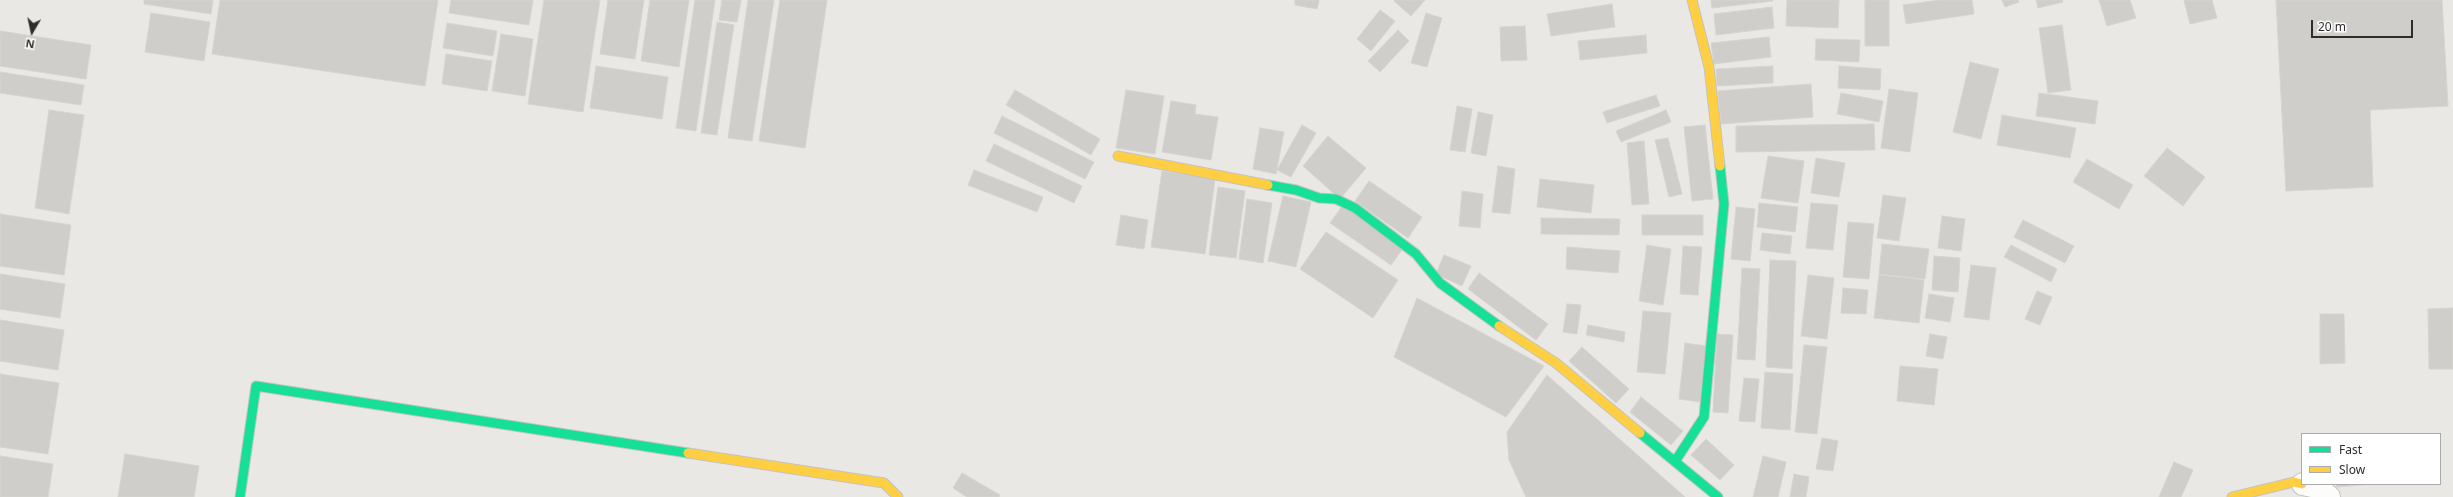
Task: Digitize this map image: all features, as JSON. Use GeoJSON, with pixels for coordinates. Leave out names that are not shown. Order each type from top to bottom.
{"type":"FeatureCollection","features":[{"type":"Feature","properties":{"kind":"street"},"geometry":{"type":"LineString","coordinates":[[1676,460],[1704,417],[1724,204],[1709,67],[1692,0]]}},
{"type":"Feature","properties":{"kind":"street"},"geometry":{"type":"LineString","coordinates":[[1118,156],[1296,190],[1319,198],[1336,199],[1355,208],[1416,254],[1440,283],[1483,316],[1556,363],[1652,444],[1676,460],[1718,497]]}},
{"type":"Feature","properties":{"kind":"street"},"geometry":{"type":"LineString","coordinates":[[240,497],[256,386],[884,482],[898,497]]}},
{"type":"Feature","properties":{"kind":"street"},"geometry":{"type":"LineString","coordinates":[[2232,497],[2294,482],[2301,484]]}},
{"type":"Feature","properties":{"kind":"street"},"geometry":{"type":"LineString","coordinates":[[2308,485],[2317,487],[2329,497]]}},
{"type":"Feature","properties":{"kind":"building"},"geometry":{"type":"Polygon","coordinates":[[[144,0],[213,0],[211,14],[144,4],[144,0]]]}},
{"type":"Feature","properties":{"kind":"building"},"geometry":{"type":"Polygon","coordinates":[[[220,0],[438,0],[425,86],[212,54],[220,0]]]}},
{"type":"Feature","properties":{"kind":"building"},"geometry":{"type":"Polygon","coordinates":[[[451,0],[533,0],[529,25],[449,13],[451,0]]]}},
{"type":"Feature","properties":{"kind":"building"},"geometry":{"type":"Polygon","coordinates":[[[544,0],[600,0],[583,112],[528,104],[544,0]]]}},
{"type":"Feature","properties":{"kind":"building"},"geometry":{"type":"Polygon","coordinates":[[[608,0],[644,0],[635,59],[600,54],[608,0]]]}},
{"type":"Feature","properties":{"kind":"building"},"geometry":{"type":"Polygon","coordinates":[[[650,0],[689,0],[679,67],[641,61],[650,0]]]}},
{"type":"Feature","properties":{"kind":"building"},"geometry":{"type":"Polygon","coordinates":[[[695,0],[715,0],[696,131],[676,128],[695,0]]]}},
{"type":"Feature","properties":{"kind":"building"},"geometry":{"type":"Polygon","coordinates":[[[722,0],[741,0],[737,22],[719,20],[722,0]]]}},
{"type":"Feature","properties":{"kind":"building"},"geometry":{"type":"Polygon","coordinates":[[[748,0],[774,0],[752,141],[728,138],[748,0]]]}},
{"type":"Feature","properties":{"kind":"building"},"geometry":{"type":"Polygon","coordinates":[[[780,0],[827,0],[805,148],[759,141],[780,0]]]}},
{"type":"Feature","properties":{"kind":"building"},"geometry":{"type":"Polygon","coordinates":[[[1295,0],[1319,0],[1317,9],[1295,5],[1295,0]]]}},
{"type":"Feature","properties":{"kind":"building"},"geometry":{"type":"Polygon","coordinates":[[[1425,0],[1411,16],[1394,1],[1425,0]]]}},
{"type":"Feature","properties":{"kind":"building"},"geometry":{"type":"Polygon","coordinates":[[[1711,0],[1773,0],[1773,1],[1712,8],[1711,0]]]}},
{"type":"Feature","properties":{"kind":"building"},"geometry":{"type":"Polygon","coordinates":[[[1787,0],[1839,0],[1838,28],[1786,26],[1787,0]]]}},
{"type":"Feature","properties":{"kind":"building"},"geometry":{"type":"Polygon","coordinates":[[[1865,0],[1889,0],[1889,46],[1865,46],[1865,0]]]}},
{"type":"Feature","properties":{"kind":"building"},"geometry":{"type":"Polygon","coordinates":[[[1940,0],[1972,0],[1974,14],[1906,24],[1903,5],[1940,0]]]}},
{"type":"Feature","properties":{"kind":"building"},"geometry":{"type":"Polygon","coordinates":[[[2002,0],[2018,0],[2019,2],[2005,7],[2002,0]]]}},
{"type":"Feature","properties":{"kind":"building"},"geometry":{"type":"Polygon","coordinates":[[[2036,0],[2062,0],[2063,2],[2038,8],[2036,0]]]}},
{"type":"Feature","properties":{"kind":"building"},"geometry":{"type":"Polygon","coordinates":[[[2099,0],[2130,0],[2136,18],[2107,26],[2099,0]]]}},
{"type":"Feature","properties":{"kind":"building"},"geometry":{"type":"Polygon","coordinates":[[[2184,0],[2212,0],[2217,18],[2190,24],[2184,0]]]}},
{"type":"Feature","properties":{"kind":"building"},"geometry":{"type":"Polygon","coordinates":[[[2276,0],[2442,0],[2448,106],[2370,110],[2373,187],[2286,191],[2276,0]]]}},
{"type":"Feature","properties":{"kind":"building"},"geometry":{"type":"Polygon","coordinates":[[[1612,4],[1615,27],[1551,36],[1547,14],[1612,4]]]}},
{"type":"Feature","properties":{"kind":"building"},"geometry":{"type":"Polygon","coordinates":[[[1772,7],[1774,28],[1716,35],[1714,14],[1772,7]]]}},
{"type":"Feature","properties":{"kind":"building"},"geometry":{"type":"Polygon","coordinates":[[[1380,10],[1395,21],[1371,51],[1357,39],[1380,10]]]}},
{"type":"Feature","properties":{"kind":"building"},"geometry":{"type":"Polygon","coordinates":[[[151,13],[210,22],[204,61],[145,52],[151,13]]]}},
{"type":"Feature","properties":{"kind":"building"},"geometry":{"type":"Polygon","coordinates":[[[1426,13],[1442,18],[1427,67],[1411,63],[1426,13]]]}},
{"type":"Feature","properties":{"kind":"building"},"geometry":{"type":"Polygon","coordinates":[[[717,22],[734,25],[717,135],[701,133],[717,22]]]}},
{"type":"Feature","properties":{"kind":"building"},"geometry":{"type":"Polygon","coordinates":[[[447,23],[497,31],[493,56],[443,48],[447,23]]]}},
{"type":"Feature","properties":{"kind":"building"},"geometry":{"type":"Polygon","coordinates":[[[2062,25],[2071,90],[2048,93],[2039,28],[2062,25]]]}},
{"type":"Feature","properties":{"kind":"building"},"geometry":{"type":"Polygon","coordinates":[[[1525,26],[1527,60],[1501,61],[1500,27],[1525,26]]]}},
{"type":"Feature","properties":{"kind":"building"},"geometry":{"type":"Polygon","coordinates":[[[1398,30],[1409,41],[1380,72],[1368,61],[1398,30]]]}},
{"type":"Feature","properties":{"kind":"building"},"geometry":{"type":"Polygon","coordinates":[[[0,31],[91,45],[86,79],[0,66],[0,31]]]}},
{"type":"Feature","properties":{"kind":"building"},"geometry":{"type":"Polygon","coordinates":[[[501,34],[533,39],[525,96],[492,91],[501,34]]]}},
{"type":"Feature","properties":{"kind":"building"},"geometry":{"type":"Polygon","coordinates":[[[1646,35],[1647,53],[1580,60],[1578,41],[1646,35]]]}},
{"type":"Feature","properties":{"kind":"building"},"geometry":{"type":"Polygon","coordinates":[[[1769,37],[1771,57],[1714,64],[1711,43],[1769,37]]]}},
{"type":"Feature","properties":{"kind":"building"},"geometry":{"type":"Polygon","coordinates":[[[1816,39],[1860,40],[1859,62],[1815,60],[1816,39]]]}},
{"type":"Feature","properties":{"kind":"building"},"geometry":{"type":"Polygon","coordinates":[[[446,54],[492,61],[487,91],[442,84],[446,54]]]}},
{"type":"Feature","properties":{"kind":"building"},"geometry":{"type":"Polygon","coordinates":[[[1970,62],[1999,69],[1981,139],[1953,132],[1970,62]]]}},
{"type":"Feature","properties":{"kind":"building"},"geometry":{"type":"Polygon","coordinates":[[[596,66],[668,77],[662,119],[590,108],[596,66]]]}},
{"type":"Feature","properties":{"kind":"building"},"geometry":{"type":"Polygon","coordinates":[[[1773,66],[1773,83],[1717,86],[1716,69],[1773,66]]]}},
{"type":"Feature","properties":{"kind":"building"},"geometry":{"type":"Polygon","coordinates":[[[1839,66],[1881,69],[1880,90],[1838,88],[1839,66]]]}},
{"type":"Feature","properties":{"kind":"building"},"geometry":{"type":"Polygon","coordinates":[[[0,72],[84,85],[81,105],[0,93],[0,72]]]}},
{"type":"Feature","properties":{"kind":"building"},"geometry":{"type":"Polygon","coordinates":[[[1811,84],[1813,117],[1721,124],[1718,91],[1811,84]]]}},
{"type":"Feature","properties":{"kind":"building"},"geometry":{"type":"Polygon","coordinates":[[[1889,89],[1918,93],[1910,152],[1881,148],[1889,89]]]}},
{"type":"Feature","properties":{"kind":"building"},"geometry":{"type":"Polygon","coordinates":[[[1015,90],[1100,139],[1091,155],[1006,105],[1015,90]]]}},
{"type":"Feature","properties":{"kind":"building"},"geometry":{"type":"Polygon","coordinates":[[[1126,90],[1164,96],[1155,154],[1116,148],[1126,90]]]}},
{"type":"Feature","properties":{"kind":"building"},"geometry":{"type":"Polygon","coordinates":[[[1841,93],[1883,101],[1879,122],[1837,114],[1841,93]]]}},
{"type":"Feature","properties":{"kind":"building"},"geometry":{"type":"Polygon","coordinates":[[[2039,93],[2098,101],[2095,124],[2036,116],[2039,93]]]}},
{"type":"Feature","properties":{"kind":"building"},"geometry":{"type":"Polygon","coordinates":[[[1656,95],[1660,106],[1607,123],[1603,112],[1656,95]]]}},
{"type":"Feature","properties":{"kind":"building"},"geometry":{"type":"Polygon","coordinates":[[[1171,101],[1196,105],[1195,114],[1218,117],[1211,160],[1162,152],[1171,101]]]}},
{"type":"Feature","properties":{"kind":"building"},"geometry":{"type":"Polygon","coordinates":[[[1457,106],[1472,109],[1465,152],[1450,150],[1457,106]]]}},
{"type":"Feature","properties":{"kind":"building"},"geometry":{"type":"Polygon","coordinates":[[[49,110],[84,115],[69,214],[35,208],[49,110]]]}},
{"type":"Feature","properties":{"kind":"building"},"geometry":{"type":"Polygon","coordinates":[[[1666,110],[1671,122],[1621,142],[1616,131],[1666,110]]]}},
{"type":"Feature","properties":{"kind":"building"},"geometry":{"type":"Polygon","coordinates":[[[1478,112],[1493,115],[1486,156],[1471,153],[1478,112]]]}},
{"type":"Feature","properties":{"kind":"building"},"geometry":{"type":"Polygon","coordinates":[[[2002,115],[2076,128],[2070,158],[1997,145],[2002,115]]]}},
{"type":"Feature","properties":{"kind":"building"},"geometry":{"type":"Polygon","coordinates":[[[1002,116],[1094,162],[1085,179],[994,133],[1002,116]]]}},
{"type":"Feature","properties":{"kind":"building"},"geometry":{"type":"Polygon","coordinates":[[[1874,124],[1875,150],[1736,152],[1736,126],[1874,124]]]}},
{"type":"Feature","properties":{"kind":"building"},"geometry":{"type":"Polygon","coordinates":[[[1302,125],[1316,133],[1291,177],[1277,170],[1302,125]]]}},
{"type":"Feature","properties":{"kind":"building"},"geometry":{"type":"Polygon","coordinates":[[[1705,125],[1713,199],[1692,201],[1684,127],[1705,125]]]}},
{"type":"Feature","properties":{"kind":"building"},"geometry":{"type":"Polygon","coordinates":[[[1260,128],[1284,132],[1276,174],[1253,169],[1260,128]]]}},
{"type":"Feature","properties":{"kind":"building"},"geometry":{"type":"Polygon","coordinates":[[[1328,136],[1366,168],[1340,199],[1303,166],[1328,136]]]}},
{"type":"Feature","properties":{"kind":"building"},"geometry":{"type":"Polygon","coordinates":[[[1668,138],[1682,194],[1669,197],[1655,140],[1668,138]]]}},
{"type":"Feature","properties":{"kind":"building"},"geometry":{"type":"Polygon","coordinates":[[[1644,141],[1649,204],[1632,205],[1627,143],[1644,141]]]}},
{"type":"Feature","properties":{"kind":"building"},"geometry":{"type":"Polygon","coordinates":[[[994,144],[1082,186],[1074,203],[986,161],[994,144]]]}},
{"type":"Feature","properties":{"kind":"building"},"geometry":{"type":"Polygon","coordinates":[[[2167,148],[2205,177],[2183,206],[2144,176],[2167,148]]]}},
{"type":"Feature","properties":{"kind":"building"},"geometry":{"type":"Polygon","coordinates":[[[1768,156],[1804,161],[1798,203],[1761,198],[1768,156]]]}},
{"type":"Feature","properties":{"kind":"building"},"geometry":{"type":"Polygon","coordinates":[[[1816,158],[1845,163],[1839,197],[1811,193],[1816,158]]]}},
{"type":"Feature","properties":{"kind":"building"},"geometry":{"type":"Polygon","coordinates":[[[2087,159],[2133,185],[2119,209],[2073,182],[2087,159]]]}},
{"type":"Feature","properties":{"kind":"building"},"geometry":{"type":"Polygon","coordinates":[[[1498,166],[1515,169],[1510,214],[1492,212],[1498,166]]]}},
{"type":"Feature","properties":{"kind":"building"},"geometry":{"type":"Polygon","coordinates":[[[974,170],[1043,197],[1037,212],[968,185],[974,170]]]}},
{"type":"Feature","properties":{"kind":"building"},"geometry":{"type":"Polygon","coordinates":[[[1162,171],[1215,179],[1205,254],[1151,247],[1162,171]]]}},
{"type":"Feature","properties":{"kind":"building"},"geometry":{"type":"Polygon","coordinates":[[[1540,179],[1594,185],[1591,213],[1537,207],[1540,179]]]}},
{"type":"Feature","properties":{"kind":"building"},"geometry":{"type":"Polygon","coordinates":[[[1369,181],[1422,217],[1408,238],[1355,201],[1369,181]]]}},
{"type":"Feature","properties":{"kind":"building"},"geometry":{"type":"Polygon","coordinates":[[[1218,187],[1245,191],[1236,258],[1209,255],[1218,187]]]}},
{"type":"Feature","properties":{"kind":"building"},"geometry":{"type":"Polygon","coordinates":[[[1462,191],[1483,194],[1480,228],[1459,226],[1462,191]]]}},
{"type":"Feature","properties":{"kind":"building"},"geometry":{"type":"Polygon","coordinates":[[[1883,195],[1906,198],[1899,241],[1877,238],[1883,195]]]}},
{"type":"Feature","properties":{"kind":"building"},"geometry":{"type":"Polygon","coordinates":[[[1283,196],[1311,202],[1296,267],[1268,261],[1283,196]]]}},
{"type":"Feature","properties":{"kind":"building"},"geometry":{"type":"Polygon","coordinates":[[[1247,199],[1272,203],[1263,263],[1239,259],[1247,199]]]}},
{"type":"Feature","properties":{"kind":"building"},"geometry":{"type":"Polygon","coordinates":[[[1759,203],[1798,207],[1795,232],[1757,227],[1759,203]]]}},
{"type":"Feature","properties":{"kind":"building"},"geometry":{"type":"Polygon","coordinates":[[[1811,203],[1838,205],[1833,250],[1806,248],[1811,203]]]}},
{"type":"Feature","properties":{"kind":"building"},"geometry":{"type":"Polygon","coordinates":[[[1343,205],[1404,247],[1391,265],[1330,223],[1343,205]]]}},
{"type":"Feature","properties":{"kind":"building"},"geometry":{"type":"Polygon","coordinates":[[[1736,207],[1755,209],[1750,261],[1731,259],[1736,207]]]}},
{"type":"Feature","properties":{"kind":"building"},"geometry":{"type":"Polygon","coordinates":[[[0,214],[71,225],[64,275],[0,266],[0,214]]]}},
{"type":"Feature","properties":{"kind":"building"},"geometry":{"type":"Polygon","coordinates":[[[1121,215],[1148,220],[1144,249],[1116,245],[1121,215]]]}},
{"type":"Feature","properties":{"kind":"building"},"geometry":{"type":"Polygon","coordinates":[[[1642,215],[1703,215],[1703,235],[1642,235],[1642,215]]]}},
{"type":"Feature","properties":{"kind":"building"},"geometry":{"type":"Polygon","coordinates":[[[1942,216],[1965,219],[1961,251],[1938,248],[1942,216]]]}},
{"type":"Feature","properties":{"kind":"building"},"geometry":{"type":"Polygon","coordinates":[[[1541,218],[1620,219],[1619,235],[1541,234],[1541,218]]]}},
{"type":"Feature","properties":{"kind":"building"},"geometry":{"type":"Polygon","coordinates":[[[2023,220],[2074,246],[2065,263],[2014,237],[2023,220]]]}},
{"type":"Feature","properties":{"kind":"building"},"geometry":{"type":"Polygon","coordinates":[[[1848,222],[1874,224],[1869,279],[1843,277],[1848,222]]]}},
{"type":"Feature","properties":{"kind":"building"},"geometry":{"type":"Polygon","coordinates":[[[1326,232],[1398,280],[1373,318],[1300,269],[1326,232]]]}},
{"type":"Feature","properties":{"kind":"building"},"geometry":{"type":"Polygon","coordinates":[[[1762,233],[1792,236],[1790,254],[1760,250],[1762,233]]]}},
{"type":"Feature","properties":{"kind":"building"},"geometry":{"type":"Polygon","coordinates":[[[1882,244],[1929,249],[1925,279],[1879,274],[1882,244]]]}},
{"type":"Feature","properties":{"kind":"building"},"geometry":{"type":"Polygon","coordinates":[[[1647,245],[1671,249],[1663,305],[1639,301],[1647,245]]]}},
{"type":"Feature","properties":{"kind":"building"},"geometry":{"type":"Polygon","coordinates":[[[2011,245],[2057,269],[2051,282],[2004,257],[2011,245]]]}},
{"type":"Feature","properties":{"kind":"building"},"geometry":{"type":"Polygon","coordinates":[[[1683,246],[1702,247],[1698,295],[1680,294],[1683,246]]]}},
{"type":"Feature","properties":{"kind":"building"},"geometry":{"type":"Polygon","coordinates":[[[1567,247],[1620,251],[1618,273],[1566,269],[1567,247]]]}},
{"type":"Feature","properties":{"kind":"building"},"geometry":{"type":"Polygon","coordinates":[[[1444,255],[1471,266],[1462,286],[1436,274],[1444,255]]]}},
{"type":"Feature","properties":{"kind":"building"},"geometry":{"type":"Polygon","coordinates":[[[1934,256],[1960,258],[1958,292],[1932,290],[1934,256]]]}},
{"type":"Feature","properties":{"kind":"building"},"geometry":{"type":"Polygon","coordinates":[[[1770,260],[1796,261],[1792,369],[1766,367],[1770,260]]]}},
{"type":"Feature","properties":{"kind":"building"},"geometry":{"type":"Polygon","coordinates":[[[1971,265],[1996,268],[1989,320],[1964,317],[1971,265]]]}},
{"type":"Feature","properties":{"kind":"building"},"geometry":{"type":"Polygon","coordinates":[[[1742,268],[1760,269],[1755,360],[1737,359],[1742,268]]]}},
{"type":"Feature","properties":{"kind":"building"},"geometry":{"type":"Polygon","coordinates":[[[1479,273],[1548,324],[1536,340],[1468,289],[1479,273]]]}},
{"type":"Feature","properties":{"kind":"building"},"geometry":{"type":"Polygon","coordinates":[[[0,274],[65,284],[60,318],[0,309],[0,274]]]}},
{"type":"Feature","properties":{"kind":"building"},"geometry":{"type":"Polygon","coordinates":[[[1808,275],[1834,278],[1827,339],[1801,336],[1808,275]]]}},
{"type":"Feature","properties":{"kind":"building"},"geometry":{"type":"Polygon","coordinates":[[[1879,275],[1924,280],[1919,323],[1874,318],[1879,275]]]}},
{"type":"Feature","properties":{"kind":"building"},"geometry":{"type":"Polygon","coordinates":[[[1843,288],[1868,290],[1866,314],[1841,313],[1843,288]]]}},
{"type":"Feature","properties":{"kind":"building"},"geometry":{"type":"Polygon","coordinates":[[[2037,291],[2052,297],[2040,325],[2025,319],[2037,291]]]}},
{"type":"Feature","properties":{"kind":"building"},"geometry":{"type":"Polygon","coordinates":[[[1929,294],[1954,298],[1950,322],[1925,318],[1929,294]]]}},
{"type":"Feature","properties":{"kind":"building"},"geometry":{"type":"Polygon","coordinates":[[[1417,298],[1544,366],[1506,417],[1394,357],[1417,298]]]}},
{"type":"Feature","properties":{"kind":"building"},"geometry":{"type":"Polygon","coordinates":[[[1567,304],[1581,305],[1577,334],[1563,332],[1567,304]]]}},
{"type":"Feature","properties":{"kind":"building"},"geometry":{"type":"Polygon","coordinates":[[[2453,308],[2453,369],[2429,369],[2428,309],[2453,308]]]}},
{"type":"Feature","properties":{"kind":"building"},"geometry":{"type":"Polygon","coordinates":[[[1643,311],[1671,313],[1665,374],[1637,372],[1643,311]]]}},
{"type":"Feature","properties":{"kind":"building"},"geometry":{"type":"Polygon","coordinates":[[[2320,314],[2344,314],[2345,363],[2320,364],[2320,314]]]}},
{"type":"Feature","properties":{"kind":"building"},"geometry":{"type":"Polygon","coordinates":[[[0,320],[64,330],[58,370],[0,361],[0,320]]]}},
{"type":"Feature","properties":{"kind":"building"},"geometry":{"type":"Polygon","coordinates":[[[1588,325],[1625,332],[1624,342],[1586,335],[1588,325]]]}},
{"type":"Feature","properties":{"kind":"building"},"geometry":{"type":"Polygon","coordinates":[[[1717,334],[1733,335],[1728,413],[1713,412],[1717,334]]]}},
{"type":"Feature","properties":{"kind":"building"},"geometry":{"type":"Polygon","coordinates":[[[1930,334],[1947,337],[1943,359],[1926,356],[1930,334]]]}},
{"type":"Feature","properties":{"kind":"building"},"geometry":{"type":"Polygon","coordinates":[[[1685,343],[1706,346],[1700,402],[1679,399],[1685,343]]]}},
{"type":"Feature","properties":{"kind":"building"},"geometry":{"type":"Polygon","coordinates":[[[1804,345],[1827,347],[1817,434],[1795,432],[1804,345]]]}},
{"type":"Feature","properties":{"kind":"building"},"geometry":{"type":"Polygon","coordinates":[[[1582,347],[1629,389],[1616,403],[1569,361],[1582,347]]]}},
{"type":"Feature","properties":{"kind":"building"},"geometry":{"type":"Polygon","coordinates":[[[1900,366],[1938,369],[1934,405],[1897,401],[1900,366]]]}},
{"type":"Feature","properties":{"kind":"building"},"geometry":{"type":"Polygon","coordinates":[[[1765,372],[1793,374],[1790,430],[1761,428],[1765,372]]]}},
{"type":"Feature","properties":{"kind":"building"},"geometry":{"type":"Polygon","coordinates":[[[0,374],[59,383],[48,454],[0,447],[0,374]]]}},
{"type":"Feature","properties":{"kind":"building"},"geometry":{"type":"Polygon","coordinates":[[[1547,375],[1685,497],[1526,497],[1509,460],[1507,432],[1547,375]]]}},
{"type":"Feature","properties":{"kind":"building"},"geometry":{"type":"Polygon","coordinates":[[[1744,378],[1759,379],[1755,422],[1739,421],[1744,378]]]}},
{"type":"Feature","properties":{"kind":"building"},"geometry":{"type":"Polygon","coordinates":[[[1641,397],[1683,431],[1671,445],[1630,412],[1641,397]]]}},
{"type":"Feature","properties":{"kind":"building"},"geometry":{"type":"Polygon","coordinates":[[[1822,438],[1838,441],[1833,471],[1816,469],[1822,438]]]}},
{"type":"Feature","properties":{"kind":"building"},"geometry":{"type":"Polygon","coordinates":[[[1706,439],[1734,465],[1720,480],[1691,455],[1706,439]]]}},
{"type":"Feature","properties":{"kind":"building"},"geometry":{"type":"Polygon","coordinates":[[[125,454],[199,466],[194,497],[118,497],[125,454]]]}},
{"type":"Feature","properties":{"kind":"building"},"geometry":{"type":"Polygon","coordinates":[[[0,456],[53,464],[48,497],[0,497],[0,456]]]}},
{"type":"Feature","properties":{"kind":"building"},"geometry":{"type":"Polygon","coordinates":[[[1763,456],[1786,462],[1778,497],[1753,497],[1763,456]]]}},
{"type":"Feature","properties":{"kind":"building"},"geometry":{"type":"Polygon","coordinates":[[[2174,462],[2193,470],[2181,497],[2159,497],[2174,462]]]}},
{"type":"Feature","properties":{"kind":"building"},"geometry":{"type":"Polygon","coordinates":[[[962,473],[1000,495],[999,497],[967,497],[953,488],[962,473]]]}},
{"type":"Feature","properties":{"kind":"building"},"geometry":{"type":"Polygon","coordinates":[[[1794,474],[1809,477],[1806,497],[1790,497],[1794,474]]]}},
{"type":"Feature","properties":{"kind":"building"},"geometry":{"type":"Polygon","coordinates":[[[2336,485],[2360,485],[2337,487],[2336,485]]]}},
{"type":"Feature","properties":{"kind":"traffic: fast"},"geometry":{"type":"LineString","coordinates":[[1676,460],[1704,417],[1724,204],[1720,166]]}},
{"type":"Feature","properties":{"kind":"traffic: fast"},"geometry":{"type":"LineString","coordinates":[[1268,185],[1296,190],[1319,198],[1336,199],[1355,208],[1416,254],[1440,283],[1499,326]]}},
{"type":"Feature","properties":{"kind":"traffic: fast"},"geometry":{"type":"LineString","coordinates":[[240,497],[256,386],[688,453]]}},
{"type":"Feature","properties":{"kind":"traffic: fast"},"geometry":{"type":"LineString","coordinates":[[1640,433],[1718,497]]}},
{"type":"Feature","properties":{"kind":"traffic: slow"},"geometry":{"type":"LineString","coordinates":[[1692,0],[1709,67],[1720,166]]}},
{"type":"Feature","properties":{"kind":"traffic: slow"},"geometry":{"type":"LineString","coordinates":[[1118,156],[1268,185]]}},
{"type":"Feature","properties":{"kind":"traffic: slow"},"geometry":{"type":"LineString","coordinates":[[1499,326],[1556,363],[1640,433]]}},
{"type":"Feature","properties":{"kind":"traffic: slow"},"geometry":{"type":"LineString","coordinates":[[688,453],[884,483],[898,497]]}},
{"type":"Feature","properties":{"kind":"traffic: slow"},"geometry":{"type":"LineString","coordinates":[[2232,497],[2294,482],[2301,484]]}}]}
